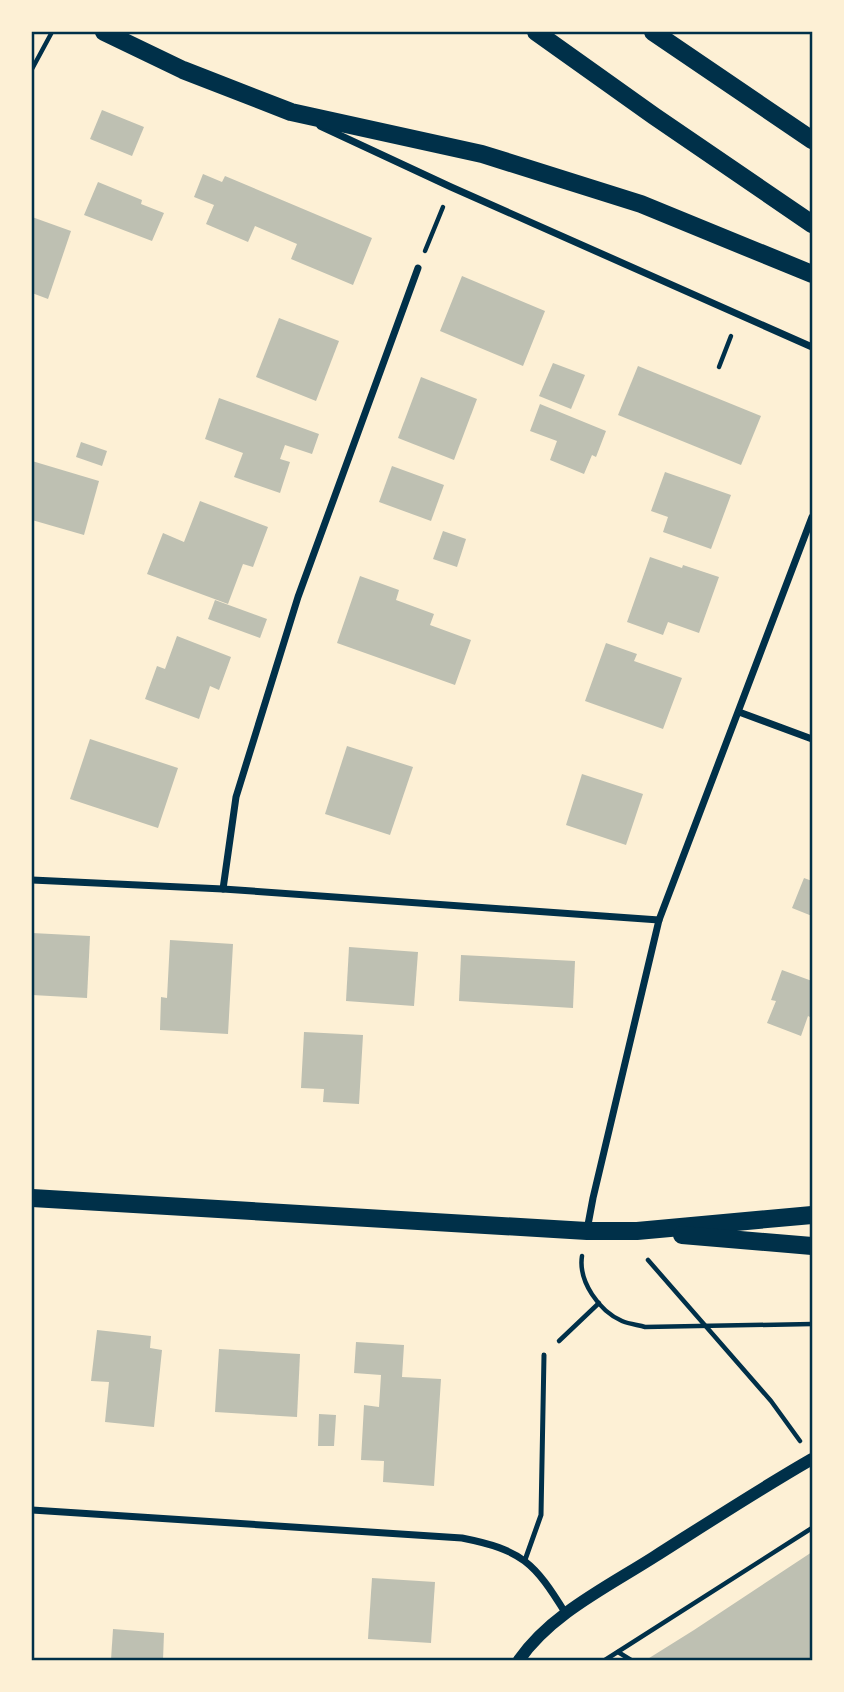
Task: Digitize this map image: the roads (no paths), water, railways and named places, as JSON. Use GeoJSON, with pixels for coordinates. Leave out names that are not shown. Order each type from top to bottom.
{"type":"FeatureCollection","features":[{"type":"Feature","properties":{"kind":"main road"},"geometry":{"type":"LineString","coordinates":[[104,32],[183,70],[291,112],[482,154],[641,204],[813,274]]}},
{"type":"Feature","properties":{"kind":"main road"},"geometry":{"type":"LineString","coordinates":[[536,32],[813,224]]}},
{"type":"Feature","properties":{"kind":"main road"},"geometry":{"type":"LineString","coordinates":[[653,32],[813,140]]}},
{"type":"Feature","properties":{"kind":"main road"},"geometry":{"type":"LineString","coordinates":[[32,1198],[587,1231],[637,1231],[813,1246]]}},
{"type":"Feature","properties":{"kind":"main road"},"geometry":{"type":"LineString","coordinates":[[637,1231],[813,1215]]}},
{"type":"Feature","properties":{"kind":"street"},"geometry":{"type":"LineString","coordinates":[[291,112],[451,187],[813,347]]}},
{"type":"Feature","properties":{"kind":"street"},"geometry":{"type":"LineString","coordinates":[[223,889],[236,797],[298,597],[418,268]]}},
{"type":"Feature","properties":{"kind":"street"},"geometry":{"type":"LineString","coordinates":[[587,1231],[659,920],[813,517]]}},
{"type":"Feature","properties":{"kind":"street"},"geometry":{"type":"LineString","coordinates":[[739,712],[813,739]]}},
{"type":"Feature","properties":{"kind":"street"},"geometry":{"type":"LineString","coordinates":[[32,880],[223,889],[659,920]]}},
{"type":"Feature","properties":{"kind":"street"},"geometry":{"type":"LineString","coordinates":[[519,1661],[528,1647],[566,1614],[774,1481],[809,1454]]}},
{"type":"Feature","properties":{"kind":"street"},"geometry":{"type":"LineString","coordinates":[[32,1510],[424,1534],[499,1546],[525,1560],[536,1570],[566,1614]]}},
{"type":"Feature","properties":{"kind":"lane"},"geometry":{"type":"LineString","coordinates":[[525,1560],[541,1515],[544,1355]]}}]}
